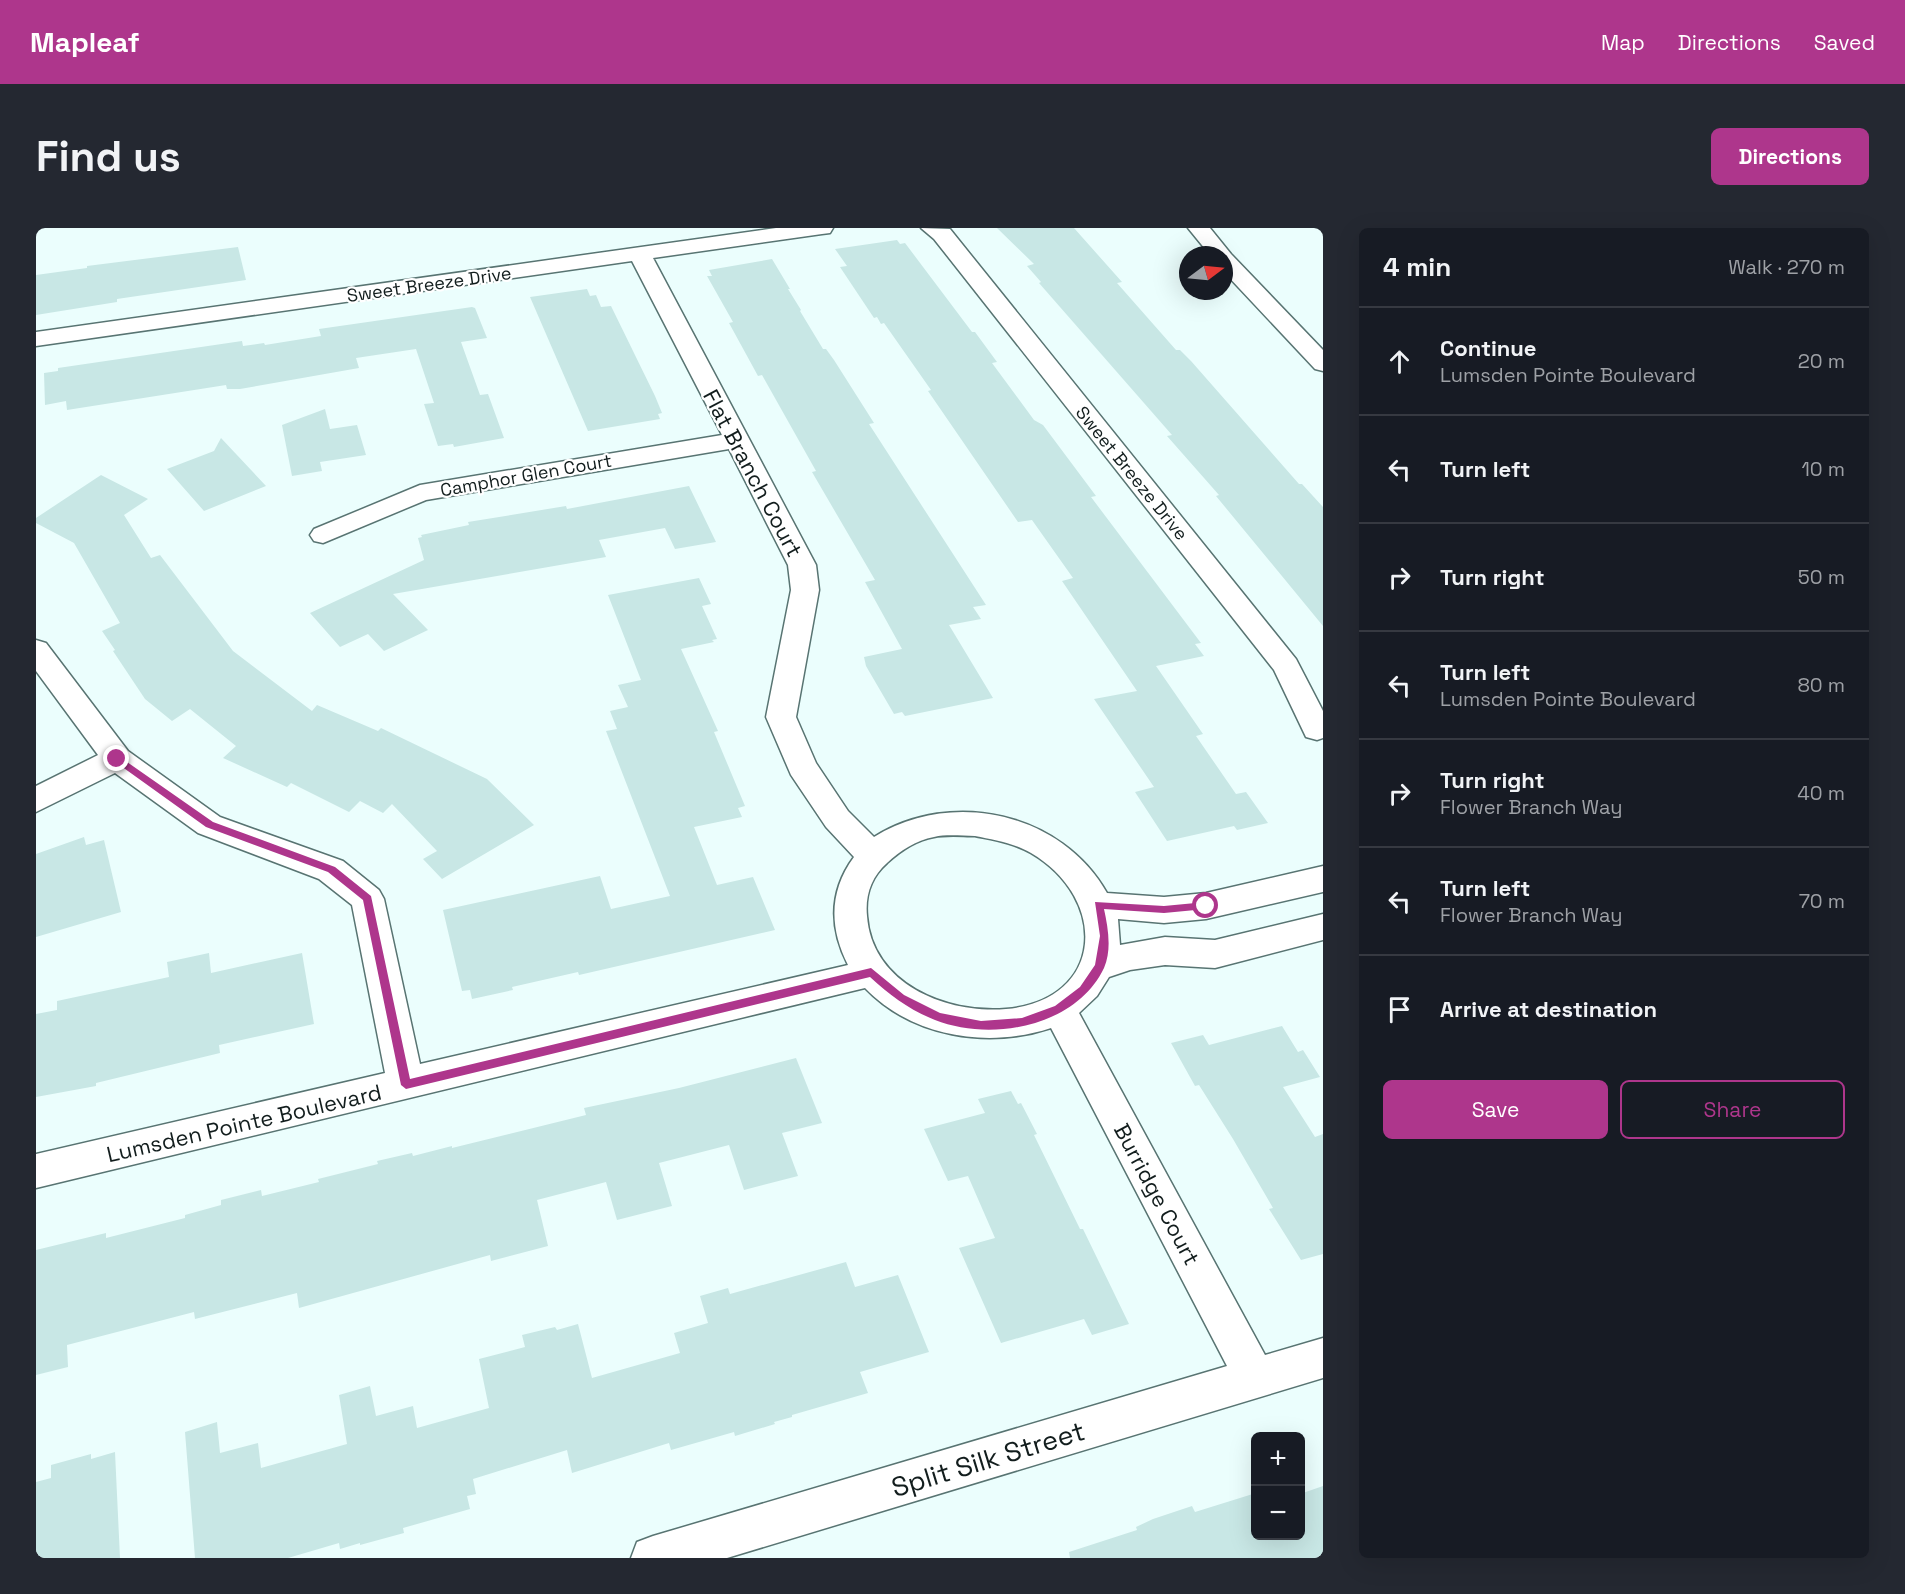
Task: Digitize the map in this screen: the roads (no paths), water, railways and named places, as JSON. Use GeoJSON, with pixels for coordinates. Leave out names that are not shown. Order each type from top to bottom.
{"type":"FeatureCollection","features":[{"type":"Feature","properties":{"kind":"street","name":"Sweet Breeze Drive"},"geometry":{"type":"LineString","coordinates":[[36,339],[822,228]]}},
{"type":"Feature","properties":{"kind":"street","name":"Sweet Breeze Drive"},"geometry":{"type":"LineString","coordinates":[[932,228],[942,234],[1286,666],[1317,729]]}},
{"type":"Feature","properties":{"kind":"street"},"geometry":{"type":"LineString","coordinates":[[1199,228],[1214,246]]}},
{"type":"Feature","properties":{"kind":"street","name":"Flat Branch Court"},"geometry":{"type":"LineString","coordinates":[[640,255],[802,565],[805,590],[781,717],[802,767],[837,819],[872,855]]}},
{"type":"Feature","properties":{"kind":"street"},"geometry":{"type":"LineString","coordinates":[[1233,269],[1323,364]]}},
{"type":"Feature","properties":{"kind":"street","name":"Camphor Glen Court"},"geometry":{"type":"LineString","coordinates":[[323,535],[420,493],[736,440]]}},
{"type":"Feature","properties":{"kind":"street"},"geometry":{"type":"LineString","coordinates":[[36,650],[117,759],[209,825],[331,870],[367,899],[406,1085]]}},
{"type":"Feature","properties":{"kind":"street"},"geometry":{"type":"LineString","coordinates":[[36,800],[117,759]]}},
{"type":"Feature","properties":{"kind":"street"},"geometry":{"type":"LineString","coordinates":[[975,824],[1014,832],[1050,849],[1080,874],[1099,905],[1105,936],[1100,966],[1084,990],[1059,1010],[1022,1023],[981,1025],[938,1017],[901,998],[871,973],[853,942],[848,910],[854,880],[872,855],[900,836],[936,825],[975,824]]}},
{"type":"Feature","properties":{"kind":"street"},"geometry":{"type":"LineString","coordinates":[[1099,905],[1164,909],[1206,906],[1323,879]]}},
{"type":"Feature","properties":{"kind":"street"},"geometry":{"type":"LineString","coordinates":[[1100,966],[1129,956],[1165,951],[1215,954],[1323,927]]}},
{"type":"Feature","properties":{"kind":"street","name":"Lumsden Pointe Boulevard"},"geometry":{"type":"LineString","coordinates":[[36,1171],[871,973]]}},
{"type":"Feature","properties":{"kind":"street","name":"Burridge Court"},"geometry":{"type":"LineString","coordinates":[[1059,1010],[1256,1379]]}},
{"type":"Feature","properties":{"kind":"street","name":"Split Silk Street"},"geometry":{"type":"LineString","coordinates":[[653,1558],[1323,1358]]}}]}
